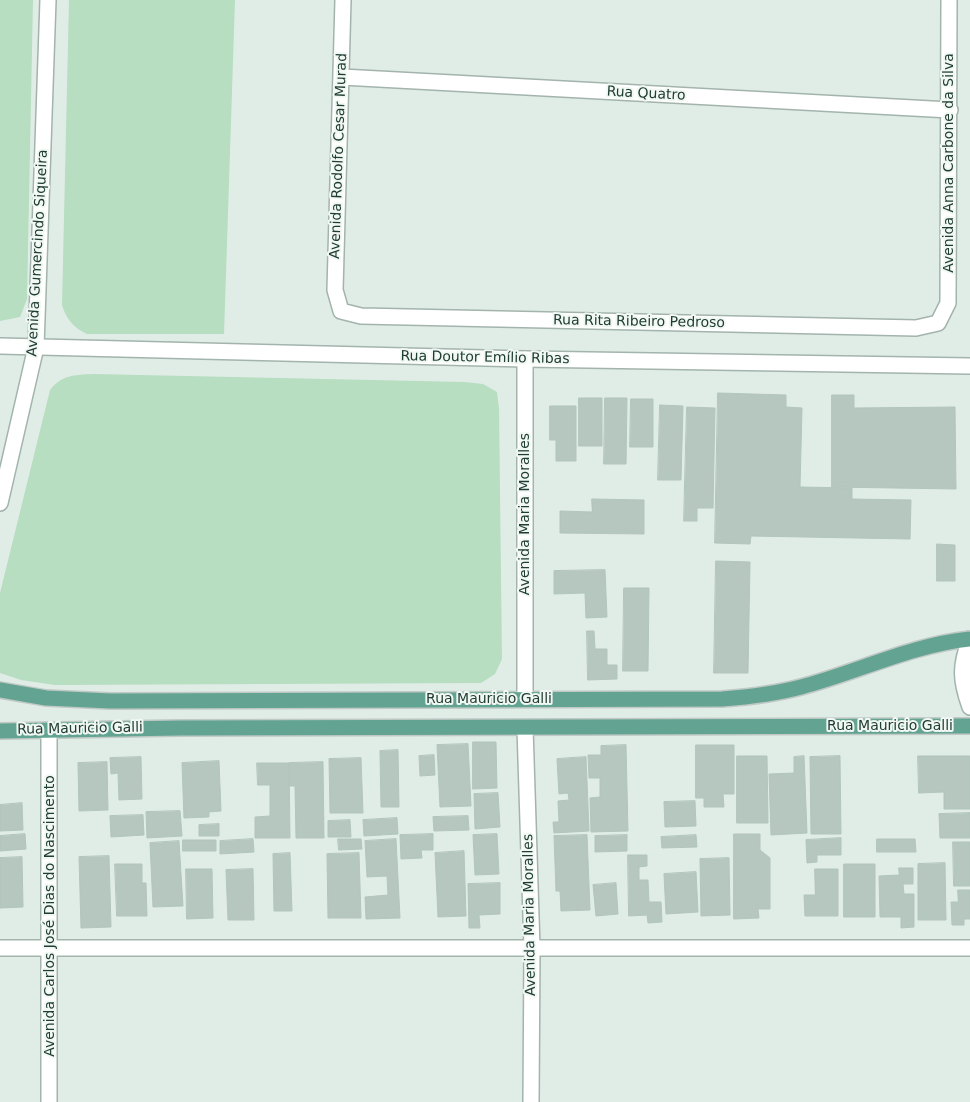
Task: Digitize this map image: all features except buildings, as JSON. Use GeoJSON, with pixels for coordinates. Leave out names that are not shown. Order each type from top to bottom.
{"type":"FeatureCollection","features":[{"type":"Feature","properties":{"kind":"main road","name":"Rua Mauricio Galli"},"geometry":{"type":"LineString","coordinates":[[0,690],[46,698],[110,701],[525,698],[722,699],[765,695],[803,686],[889,657],[946,642],[970,638]]}},
{"type":"Feature","properties":{"kind":"main road","name":"Rua Mauricio Galli"},"geometry":{"type":"LineString","coordinates":[[0,731],[970,726]]}},
{"type":"Feature","properties":{"kind":"street","name":"Avenida Gumercindo Siqueira"},"geometry":{"type":"LineString","coordinates":[[0,503],[36,347],[48,0]]}},
{"type":"Feature","properties":{"kind":"street","name":"Avenida Rodolfo Cesar Murad"},"geometry":{"type":"LineString","coordinates":[[341,311],[335,290],[343,0]]}},
{"type":"Feature","properties":{"kind":"street","name":"Avenida Anna Carbone da Silva"},"geometry":{"type":"LineString","coordinates":[[938,323],[948,303],[949,0]]}},
{"type":"Feature","properties":{"kind":"street","name":"Rua Quatro"},"geometry":{"type":"LineString","coordinates":[[342,77],[950,110]]}},
{"type":"Feature","properties":{"kind":"street","name":"Rua Rita Ribeiro Pedroso"},"geometry":{"type":"LineString","coordinates":[[341,311],[361,316],[906,328],[938,323]]}},
{"type":"Feature","properties":{"kind":"street","name":"Rua Doutor Emílio Ribas"},"geometry":{"type":"LineString","coordinates":[[0,346],[525,359],[970,366]]}},
{"type":"Feature","properties":{"kind":"street","name":"Avenida Maria Moralles"},"geometry":{"type":"LineString","coordinates":[[525,359],[525,698]]}},
{"type":"Feature","properties":{"kind":"street"},"geometry":{"type":"LineString","coordinates":[[970,638],[962,661],[962,685],[970,707]]}},
{"type":"Feature","properties":{"kind":"street","name":"Avenida Maria Moralles"},"geometry":{"type":"LineString","coordinates":[[525,728],[532,948],[531,1102]]}},
{"type":"Feature","properties":{"kind":"street","name":"Avenida Carlos José Dias do Nascimento"},"geometry":{"type":"LineString","coordinates":[[49,1102],[50,730]]}},
{"type":"Feature","properties":{"kind":"street"},"geometry":{"type":"LineString","coordinates":[[0,948],[970,948]]}},
{"type":"Feature","properties":{"kind":"green space"},"geometry":{"type":"Polygon","coordinates":[[[0,0],[33,0],[27,299],[20,317],[0,321],[0,0]]]}},
{"type":"Feature","properties":{"kind":"green space"},"geometry":{"type":"Polygon","coordinates":[[[69,0],[235,0],[224,334],[87,334],[74,326],[66,315],[62,305],[69,0]]]}},
{"type":"Feature","properties":{"kind":"green space"},"geometry":{"type":"Polygon","coordinates":[[[93,374],[465,382],[483,384],[497,392],[499,409],[502,659],[495,674],[481,683],[55,685],[21,680],[0,673],[0,593],[50,390],[59,381],[64,379],[93,374]]]}}]}
